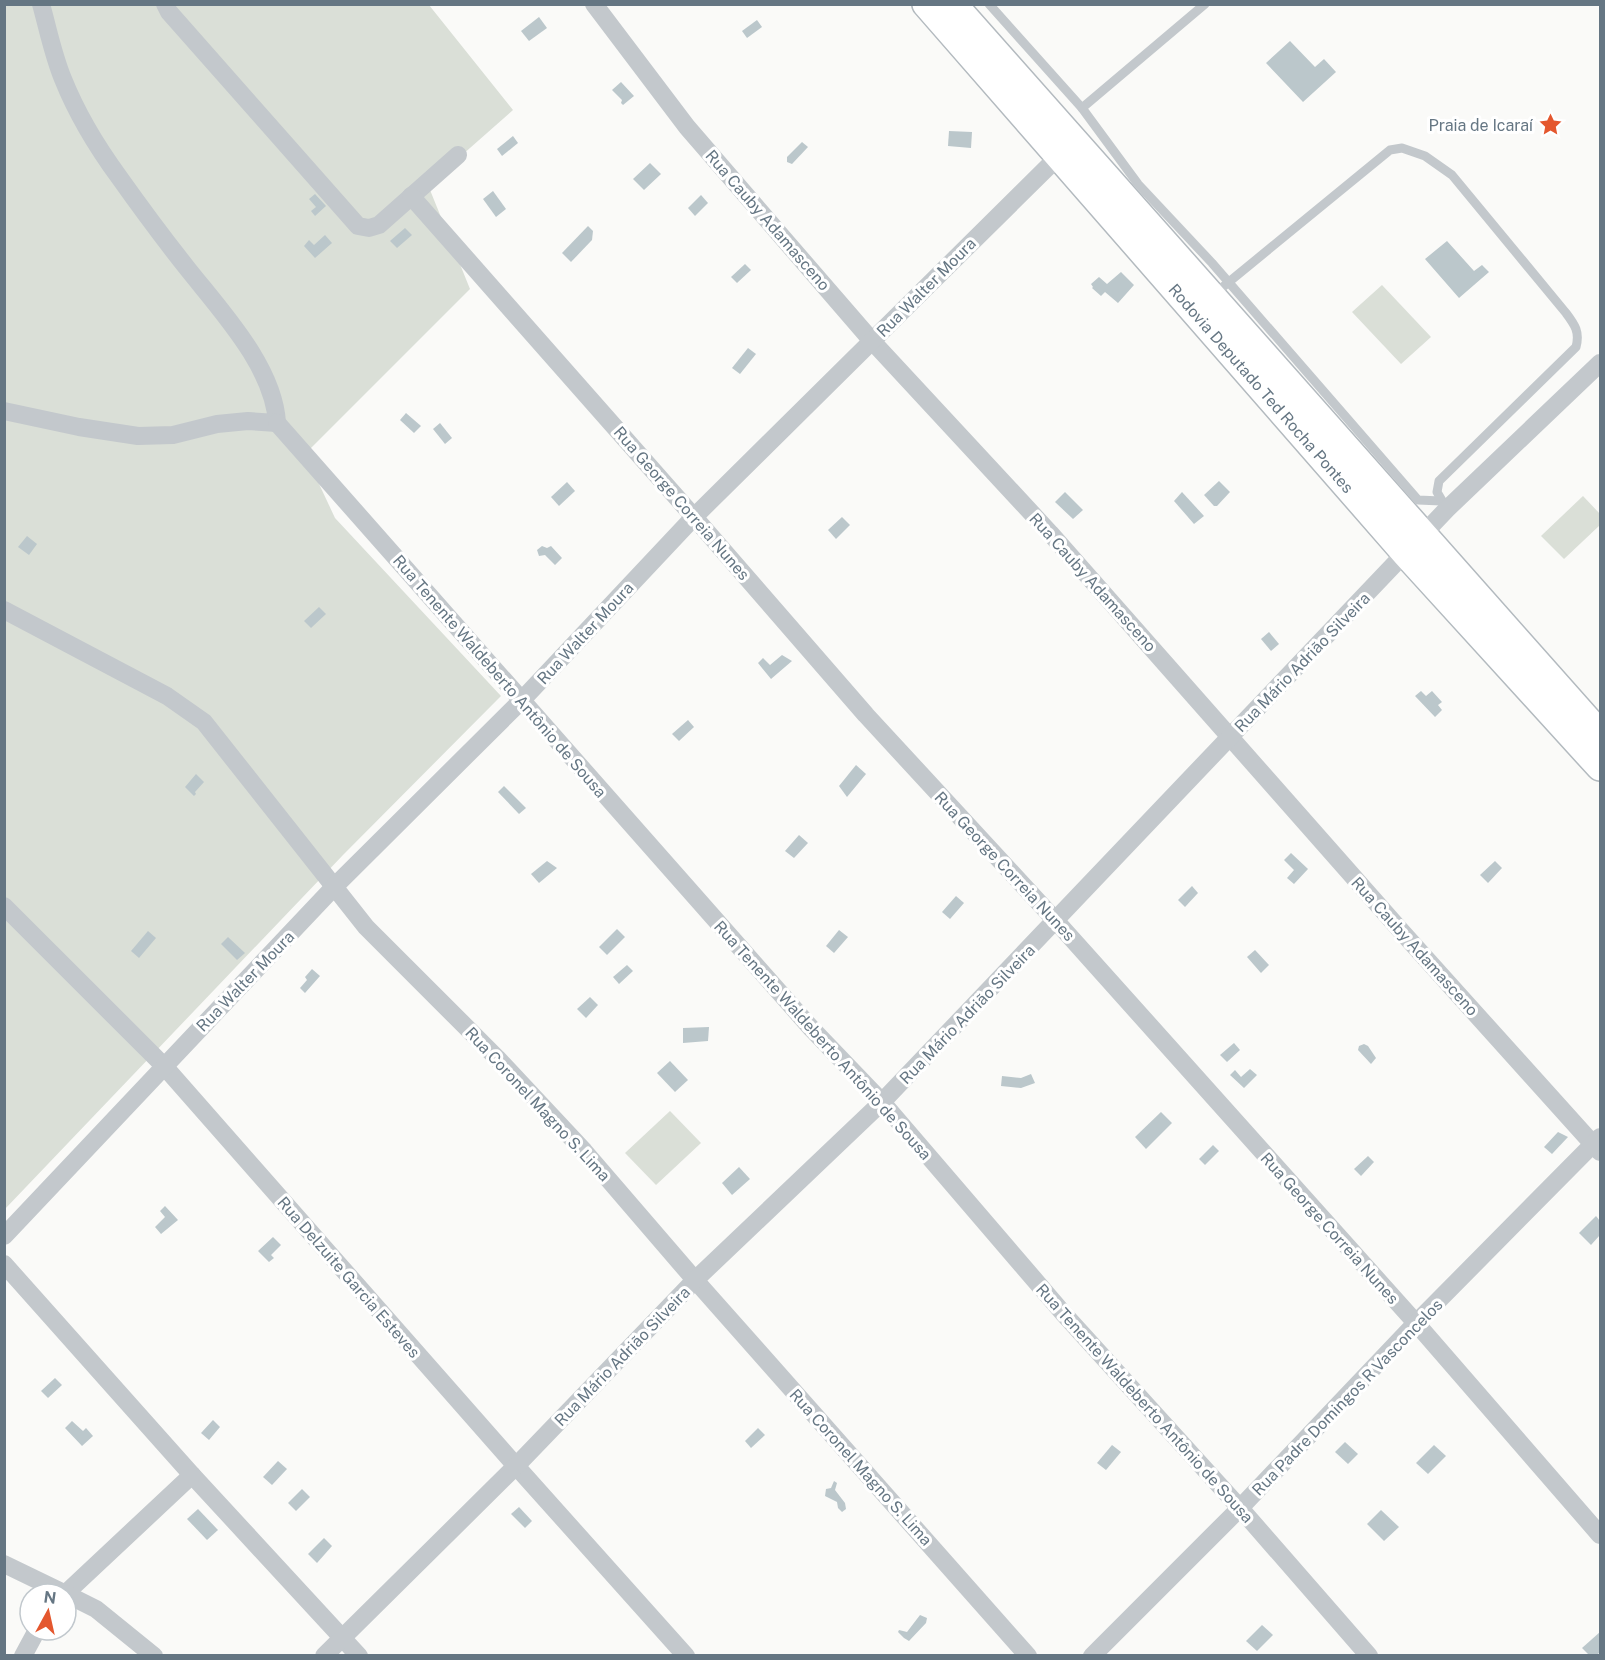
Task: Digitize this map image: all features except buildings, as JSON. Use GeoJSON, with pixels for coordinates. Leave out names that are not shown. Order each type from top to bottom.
{"type":"FeatureCollection","features":[{"type":"Feature","properties":{"kind":"main road","name":"Rodovia Deputado Ted Rocha Pontes"},"geometry":{"type":"LineString","coordinates":[[926,4],[1066,150],[1220,289],[1424,534],[1600,734]]}},
{"type":"Feature","properties":{"kind":"main road","name":"Rodovia Deputado Ted Rocha Pontes"},"geometry":{"type":"LineString","coordinates":[[953,4],[1066,150],[1406,554],[1600,767]]}},
{"type":"Feature","properties":{"kind":"street"},"geometry":{"type":"LineString","coordinates":[[4,411],[79,427],[138,436],[173,435],[217,424],[248,421],[277,423],[271,390],[242,338],[118,176],[83,121],[63,78],[41,4]]}},
{"type":"Feature","properties":{"kind":"street"},"geometry":{"type":"LineString","coordinates":[[165,4],[177,21],[358,226],[369,228],[379,225],[458,155]]}},
{"type":"Feature","properties":{"kind":"street","name":"Rua Cauby Adamasceno"},"geometry":{"type":"LineString","coordinates":[[594,4],[687,127],[872,341],[1050,533],[1230,738],[1598,1144]]}},
{"type":"Feature","properties":{"kind":"street","name":"Rua Walter Moura"},"geometry":{"type":"LineString","coordinates":[[4,1236],[335,886],[521,701],[694,517],[1066,150]]}},
{"type":"Feature","properties":{"kind":"street","name":"Rua George Correia Nunes"},"geometry":{"type":"LineString","coordinates":[[411,196],[866,715],[1056,921],[1416,1323],[1600,1535]]}},
{"type":"Feature","properties":{"kind":"street","name":"Rua Mário Adrião Silveira"},"geometry":{"type":"LineString","coordinates":[[324,1656],[516,1466],[695,1280],[882,1102],[1406,554],[1424,534],[1444,505],[1600,363]]}},
{"type":"Feature","properties":{"kind":"street","name":"Rua Tenente Waldeberto Antônio de Sousa"},"geometry":{"type":"LineString","coordinates":[[277,423],[811,1028],[882,1102],[1063,1313],[1240,1508],[1369,1656]]}},
{"type":"Feature","properties":{"kind":"street","name":"Rua Coronel Magno S. Lima"},"geometry":{"type":"LineString","coordinates":[[4,610],[167,696],[204,722],[366,927],[497,1058],[584,1151],[695,1280],[1028,1656]]}},
{"type":"Feature","properties":{"kind":"street","name":"Rua Delzuite Garcia Esteves"},"geometry":{"type":"LineString","coordinates":[[4,906],[164,1066],[686,1656]]}},
{"type":"Feature","properties":{"kind":"street","name":"Rua Padre Domingos R Vasconcelos"},"geometry":{"type":"LineString","coordinates":[[1092,1656],[1240,1508],[1416,1323],[1598,1144]]}},
{"type":"Feature","properties":{"kind":"street"},"geometry":{"type":"LineString","coordinates":[[4,1264],[192,1475],[343,1636],[359,1656]]}},
{"type":"Feature","properties":{"kind":"street"},"geometry":{"type":"LineString","coordinates":[[78,1582],[192,1475]]}},
{"type":"Feature","properties":{"kind":"street"},"geometry":{"type":"LineString","coordinates":[[4,1564],[41,1582]]}},
{"type":"Feature","properties":{"kind":"street"},"geometry":{"type":"LineString","coordinates":[[78,1600],[96,1609],[154,1656]]}},
{"type":"Feature","properties":{"kind":"street"},"geometry":{"type":"LineString","coordinates":[[22,1656],[30,1642]]}},
{"type":"Feature","properties":{"kind":"lane"},"geometry":{"type":"LineString","coordinates":[[989,4],[1082,108],[1220,289],[1418,500],[1444,505]]}},
{"type":"Feature","properties":{"kind":"lane"},"geometry":{"type":"LineString","coordinates":[[1082,108],[1205,4]]}},
{"type":"Feature","properties":{"kind":"lane"},"geometry":{"type":"LineString","coordinates":[[1220,289],[1390,150],[1402,148],[1425,156],[1452,175],[1566,313],[1577,328],[1578,338],[1576,347],[1442,478],[1436,488],[1444,505]]}},
{"type":"Feature","properties":{"kind":"shaded area"},"geometry":{"type":"Polygon","coordinates":[[[5,5],[429,5],[513,110],[428,185],[470,289],[305,454],[335,518],[501,696],[343,855],[5,1209],[5,5]]]}},
{"type":"Feature","properties":{"kind":"shaded area"},"geometry":{"type":"Polygon","coordinates":[[[539,17],[547,28],[529,41],[521,31],[539,17]]]}},
{"type":"Feature","properties":{"kind":"shaded area"},"geometry":{"type":"Polygon","coordinates":[[[757,20],[762,27],[747,38],[742,31],[757,20]]]}},
{"type":"Feature","properties":{"kind":"shaded area"},"geometry":{"type":"Polygon","coordinates":[[[1290,41],[1315,67],[1324,59],[1336,72],[1303,102],[1266,63],[1290,41]]]}},
{"type":"Feature","properties":{"kind":"shaded area"},"geometry":{"type":"Polygon","coordinates":[[[621,82],[634,96],[623,105],[622,100],[612,90],[621,82]]]}},
{"type":"Feature","properties":{"kind":"shaded area"},"geometry":{"type":"Polygon","coordinates":[[[949,131],[972,132],[971,148],[948,146],[949,131]]]}},
{"type":"Feature","properties":{"kind":"shaded area"},"geometry":{"type":"Polygon","coordinates":[[[513,136],[518,143],[502,156],[497,149],[513,136]]]}},
{"type":"Feature","properties":{"kind":"shaded area"},"geometry":{"type":"Polygon","coordinates":[[[802,142],[808,147],[792,164],[787,162],[787,157],[802,142]]]}},
{"type":"Feature","properties":{"kind":"shaded area"},"geometry":{"type":"Polygon","coordinates":[[[650,163],[661,174],[644,190],[633,179],[650,163]]]}},
{"type":"Feature","properties":{"kind":"shaded area"},"geometry":{"type":"Polygon","coordinates":[[[493,191],[506,209],[496,217],[483,199],[493,191]]]}},
{"type":"Feature","properties":{"kind":"shaded area"},"geometry":{"type":"Polygon","coordinates":[[[315,194],[326,206],[315,216],[311,211],[316,207],[309,199],[315,194]]]}},
{"type":"Feature","properties":{"kind":"shaded area"},"geometry":{"type":"Polygon","coordinates":[[[701,195],[708,203],[695,216],[688,208],[701,195]]]}},
{"type":"Feature","properties":{"kind":"shaded area"},"geometry":{"type":"Polygon","coordinates":[[[588,226],[593,231],[592,240],[571,262],[562,253],[588,226]]]}},
{"type":"Feature","properties":{"kind":"shaded area"},"geometry":{"type":"Polygon","coordinates":[[[405,228],[412,235],[397,248],[390,241],[405,228]]]}},
{"type":"Feature","properties":{"kind":"shaded area"},"geometry":{"type":"Polygon","coordinates":[[[325,235],[332,243],[315,258],[304,246],[309,240],[314,245],[325,235]]]}},
{"type":"Feature","properties":{"kind":"shaded area"},"geometry":{"type":"Polygon","coordinates":[[[1447,241],[1474,271],[1482,265],[1489,272],[1459,298],[1425,259],[1447,241]]]}},
{"type":"Feature","properties":{"kind":"shaded area"},"geometry":{"type":"Polygon","coordinates":[[[745,264],[751,270],[737,283],[731,277],[745,264]]]}},
{"type":"Feature","properties":{"kind":"shaded area"},"geometry":{"type":"Polygon","coordinates":[[[1121,272],[1134,285],[1118,303],[1105,292],[1101,296],[1092,288],[1091,284],[1099,277],[1107,284],[1121,272]]]}},
{"type":"Feature","properties":{"kind":"shaded area"},"geometry":{"type":"Polygon","coordinates":[[[1382,285],[1431,337],[1401,364],[1352,312],[1382,285]]]}},
{"type":"Feature","properties":{"kind":"shaded area"},"geometry":{"type":"Polygon","coordinates":[[[748,348],[756,354],[740,374],[732,368],[748,348]]]}},
{"type":"Feature","properties":{"kind":"shaded area"},"geometry":{"type":"Polygon","coordinates":[[[406,413],[421,426],[414,433],[400,420],[406,413]]]}},
{"type":"Feature","properties":{"kind":"shaded area"},"geometry":{"type":"Polygon","coordinates":[[[440,423],[452,438],[445,444],[433,429],[440,423]]]}},
{"type":"Feature","properties":{"kind":"shaded area"},"geometry":{"type":"Polygon","coordinates":[[[1219,481],[1230,492],[1217,506],[1214,506],[1204,495],[1219,481]]]}},
{"type":"Feature","properties":{"kind":"shaded area"},"geometry":{"type":"Polygon","coordinates":[[[567,482],[575,491],[559,506],[551,497],[567,482]]]}},
{"type":"Feature","properties":{"kind":"shaded area"},"geometry":{"type":"Polygon","coordinates":[[[1065,492],[1083,510],[1073,519],[1055,502],[1065,492]]]}},
{"type":"Feature","properties":{"kind":"shaded area"},"geometry":{"type":"Polygon","coordinates":[[[1182,492],[1204,516],[1194,524],[1174,501],[1182,492]]]}},
{"type":"Feature","properties":{"kind":"shaded area"},"geometry":{"type":"Polygon","coordinates":[[[1583,496],[1600,514],[1600,525],[1564,559],[1541,536],[1583,496]]]}},
{"type":"Feature","properties":{"kind":"shaded area"},"geometry":{"type":"Polygon","coordinates":[[[842,517],[850,525],[836,539],[828,530],[842,517]]]}},
{"type":"Feature","properties":{"kind":"shaded area"},"geometry":{"type":"Polygon","coordinates":[[[27,536],[37,544],[29,555],[18,547],[27,536]]]}},
{"type":"Feature","properties":{"kind":"shaded area"},"geometry":{"type":"Polygon","coordinates":[[[542,546],[547,548],[551,546],[562,558],[555,565],[545,555],[539,556],[537,550],[542,546]]]}},
{"type":"Feature","properties":{"kind":"shaded area"},"geometry":{"type":"Polygon","coordinates":[[[319,607],[326,614],[311,628],[304,621],[319,607]]]}},
{"type":"Feature","properties":{"kind":"shaded area"},"geometry":{"type":"Polygon","coordinates":[[[1269,632],[1279,644],[1271,651],[1261,639],[1269,632]]]}},
{"type":"Feature","properties":{"kind":"shaded area"},"geometry":{"type":"Polygon","coordinates":[[[782,655],[792,661],[771,679],[758,663],[763,658],[770,665],[782,655]]]}},
{"type":"Feature","properties":{"kind":"shaded area"},"geometry":{"type":"Polygon","coordinates":[[[1421,691],[1426,696],[1432,691],[1442,702],[1438,705],[1442,710],[1435,717],[1415,696],[1421,691]]]}},
{"type":"Feature","properties":{"kind":"shaded area"},"geometry":{"type":"Polygon","coordinates":[[[688,720],[694,727],[679,741],[672,734],[688,720]]]}},
{"type":"Feature","properties":{"kind":"shaded area"},"geometry":{"type":"Polygon","coordinates":[[[856,765],[866,774],[847,797],[839,786],[856,765]]]}},
{"type":"Feature","properties":{"kind":"shaded area"},"geometry":{"type":"Polygon","coordinates":[[[196,774],[204,782],[194,796],[185,787],[196,774]]]}},
{"type":"Feature","properties":{"kind":"shaded area"},"geometry":{"type":"Polygon","coordinates":[[[504,786],[526,808],[519,814],[498,792],[504,786]]]}},
{"type":"Feature","properties":{"kind":"shaded area"},"geometry":{"type":"Polygon","coordinates":[[[799,835],[808,843],[794,858],[785,851],[799,835]]]}},
{"type":"Feature","properties":{"kind":"shaded area"},"geometry":{"type":"Polygon","coordinates":[[[1291,853],[1308,869],[1294,884],[1287,878],[1294,870],[1284,860],[1291,853]]]}},
{"type":"Feature","properties":{"kind":"shaded area"},"geometry":{"type":"Polygon","coordinates":[[[547,861],[557,868],[539,883],[531,874],[547,861]]]}},
{"type":"Feature","properties":{"kind":"shaded area"},"geometry":{"type":"Polygon","coordinates":[[[1495,861],[1502,868],[1488,883],[1480,875],[1495,861]]]}},
{"type":"Feature","properties":{"kind":"shaded area"},"geometry":{"type":"Polygon","coordinates":[[[1192,886],[1198,893],[1185,907],[1178,900],[1192,886]]]}},
{"type":"Feature","properties":{"kind":"shaded area"},"geometry":{"type":"Polygon","coordinates":[[[956,896],[964,903],[950,919],[942,912],[956,896]]]}},
{"type":"Feature","properties":{"kind":"shaded area"},"geometry":{"type":"Polygon","coordinates":[[[617,929],[625,937],[607,955],[599,947],[617,929]]]}},
{"type":"Feature","properties":{"kind":"shaded area"},"geometry":{"type":"Polygon","coordinates":[[[839,930],[848,937],[834,953],[826,946],[839,930]]]}},
{"type":"Feature","properties":{"kind":"shaded area"},"geometry":{"type":"Polygon","coordinates":[[[148,931],[156,938],[139,958],[131,951],[148,931]]]}},
{"type":"Feature","properties":{"kind":"shaded area"},"geometry":{"type":"Polygon","coordinates":[[[228,937],[245,953],[237,960],[221,944],[228,937]]]}},
{"type":"Feature","properties":{"kind":"shaded area"},"geometry":{"type":"Polygon","coordinates":[[[1255,950],[1269,965],[1261,973],[1247,957],[1255,950]]]}},
{"type":"Feature","properties":{"kind":"shaded area"},"geometry":{"type":"Polygon","coordinates":[[[627,965],[633,971],[619,984],[613,977],[627,965]]]}},
{"type":"Feature","properties":{"kind":"shaded area"},"geometry":{"type":"Polygon","coordinates":[[[312,969],[320,976],[305,993],[300,988],[312,969]]]}},
{"type":"Feature","properties":{"kind":"shaded area"},"geometry":{"type":"Polygon","coordinates":[[[590,997],[598,1005],[586,1018],[577,1009],[590,997]]]}},
{"type":"Feature","properties":{"kind":"shaded area"},"geometry":{"type":"Polygon","coordinates":[[[709,1027],[708,1041],[683,1043],[683,1028],[709,1027]]]}},
{"type":"Feature","properties":{"kind":"shaded area"},"geometry":{"type":"Polygon","coordinates":[[[1234,1043],[1240,1050],[1227,1062],[1220,1055],[1234,1043]]]}},
{"type":"Feature","properties":{"kind":"shaded area"},"geometry":{"type":"Polygon","coordinates":[[[1364,1044],[1376,1058],[1371,1064],[1358,1050],[1359,1046],[1364,1044]]]}},
{"type":"Feature","properties":{"kind":"shaded area"},"geometry":{"type":"Polygon","coordinates":[[[670,1061],[688,1080],[675,1092],[657,1073],[670,1061]]]}},
{"type":"Feature","properties":{"kind":"shaded area"},"geometry":{"type":"Polygon","coordinates":[[[1250,1069],[1257,1075],[1244,1088],[1230,1075],[1235,1070],[1241,1077],[1250,1069]]]}},
{"type":"Feature","properties":{"kind":"shaded area"},"geometry":{"type":"Polygon","coordinates":[[[1031,1074],[1035,1083],[1021,1088],[1001,1086],[1002,1076],[1021,1078],[1031,1074]]]}},
{"type":"Feature","properties":{"kind":"shaded area"},"geometry":{"type":"Polygon","coordinates":[[[670,1111],[701,1143],[656,1185],[625,1153],[670,1111]]]}},
{"type":"Feature","properties":{"kind":"shaded area"},"geometry":{"type":"Polygon","coordinates":[[[1161,1112],[1172,1123],[1146,1149],[1135,1137],[1161,1112]]]}},
{"type":"Feature","properties":{"kind":"shaded area"},"geometry":{"type":"Polygon","coordinates":[[[1558,1132],[1568,1137],[1552,1154],[1544,1147],[1558,1132]]]}},
{"type":"Feature","properties":{"kind":"shaded area"},"geometry":{"type":"Polygon","coordinates":[[[1213,1145],[1219,1151],[1205,1165],[1199,1159],[1213,1145]]]}},
{"type":"Feature","properties":{"kind":"shaded area"},"geometry":{"type":"Polygon","coordinates":[[[1368,1156],[1374,1162],[1361,1176],[1354,1169],[1368,1156]]]}},
{"type":"Feature","properties":{"kind":"shaded area"},"geometry":{"type":"Polygon","coordinates":[[[739,1167],[750,1179],[732,1195],[722,1183],[739,1167]]]}},
{"type":"Feature","properties":{"kind":"shaded area"},"geometry":{"type":"Polygon","coordinates":[[[165,1206],[178,1220],[161,1234],[155,1227],[165,1217],[160,1211],[165,1206]]]}},
{"type":"Feature","properties":{"kind":"shaded area"},"geometry":{"type":"Polygon","coordinates":[[[1596,1216],[1600,1221],[1600,1235],[1591,1245],[1579,1233],[1596,1216]]]}},
{"type":"Feature","properties":{"kind":"shaded area"},"geometry":{"type":"Polygon","coordinates":[[[273,1237],[281,1245],[271,1255],[274,1258],[269,1262],[258,1251],[273,1237]]]}},
{"type":"Feature","properties":{"kind":"shaded area"},"geometry":{"type":"Polygon","coordinates":[[[55,1378],[62,1385],[48,1398],[41,1391],[55,1378]]]}},
{"type":"Feature","properties":{"kind":"shaded area"},"geometry":{"type":"Polygon","coordinates":[[[213,1420],[220,1427],[209,1440],[201,1433],[213,1420]]]}},
{"type":"Feature","properties":{"kind":"shaded area"},"geometry":{"type":"Polygon","coordinates":[[[72,1421],[83,1431],[86,1428],[93,1436],[82,1446],[65,1428],[72,1421]]]}},
{"type":"Feature","properties":{"kind":"shaded area"},"geometry":{"type":"Polygon","coordinates":[[[758,1428],[765,1435],[751,1448],[745,1441],[758,1428]]]}},
{"type":"Feature","properties":{"kind":"shaded area"},"geometry":{"type":"Polygon","coordinates":[[[1345,1442],[1358,1454],[1348,1464],[1335,1452],[1345,1442]]]}},
{"type":"Feature","properties":{"kind":"shaded area"},"geometry":{"type":"Polygon","coordinates":[[[1112,1445],[1121,1452],[1106,1470],[1097,1463],[1112,1445]]]}},
{"type":"Feature","properties":{"kind":"shaded area"},"geometry":{"type":"Polygon","coordinates":[[[1434,1445],[1446,1456],[1428,1474],[1416,1463],[1434,1445]]]}},
{"type":"Feature","properties":{"kind":"shaded area"},"geometry":{"type":"Polygon","coordinates":[[[278,1461],[287,1469],[272,1485],[263,1477],[278,1461]]]}},
{"type":"Feature","properties":{"kind":"shaded area"},"geometry":{"type":"Polygon","coordinates":[[[834,1481],[837,1483],[835,1490],[845,1503],[846,1509],[842,1512],[837,1502],[825,1496],[826,1489],[831,1488],[834,1481]]]}},
{"type":"Feature","properties":{"kind":"shaded area"},"geometry":{"type":"Polygon","coordinates":[[[302,1489],[310,1497],[296,1511],[288,1503],[302,1489]]]}},
{"type":"Feature","properties":{"kind":"shaded area"},"geometry":{"type":"Polygon","coordinates":[[[519,1507],[532,1521],[525,1528],[511,1514],[519,1507]]]}},
{"type":"Feature","properties":{"kind":"shaded area"},"geometry":{"type":"Polygon","coordinates":[[[198,1509],[218,1530],[207,1540],[187,1519],[198,1509]]]}},
{"type":"Feature","properties":{"kind":"shaded area"},"geometry":{"type":"Polygon","coordinates":[[[1381,1510],[1399,1527],[1384,1541],[1367,1524],[1381,1510]]]}},
{"type":"Feature","properties":{"kind":"shaded area"},"geometry":{"type":"Polygon","coordinates":[[[324,1538],[332,1546],[317,1563],[308,1554],[324,1538]]]}},
{"type":"Feature","properties":{"kind":"shaded area"},"geometry":{"type":"Polygon","coordinates":[[[920,1615],[927,1618],[926,1623],[909,1641],[898,1632],[899,1630],[907,1632],[920,1615]]]}},
{"type":"Feature","properties":{"kind":"shaded area"},"geometry":{"type":"Polygon","coordinates":[[[1262,1625],[1273,1635],[1257,1651],[1246,1641],[1262,1625]]]}},
{"type":"Feature","properties":{"kind":"shaded area"},"geometry":{"type":"Polygon","coordinates":[[[1600,1632],[1600,1652],[1597,1655],[1589,1655],[1582,1648],[1600,1632]]]}},
{"type":"Feature","properties":{"kind":"place","name":"Praia de Icaraí"},"geometry":{"type":"Point","coordinates":[1551,125]}}]}
